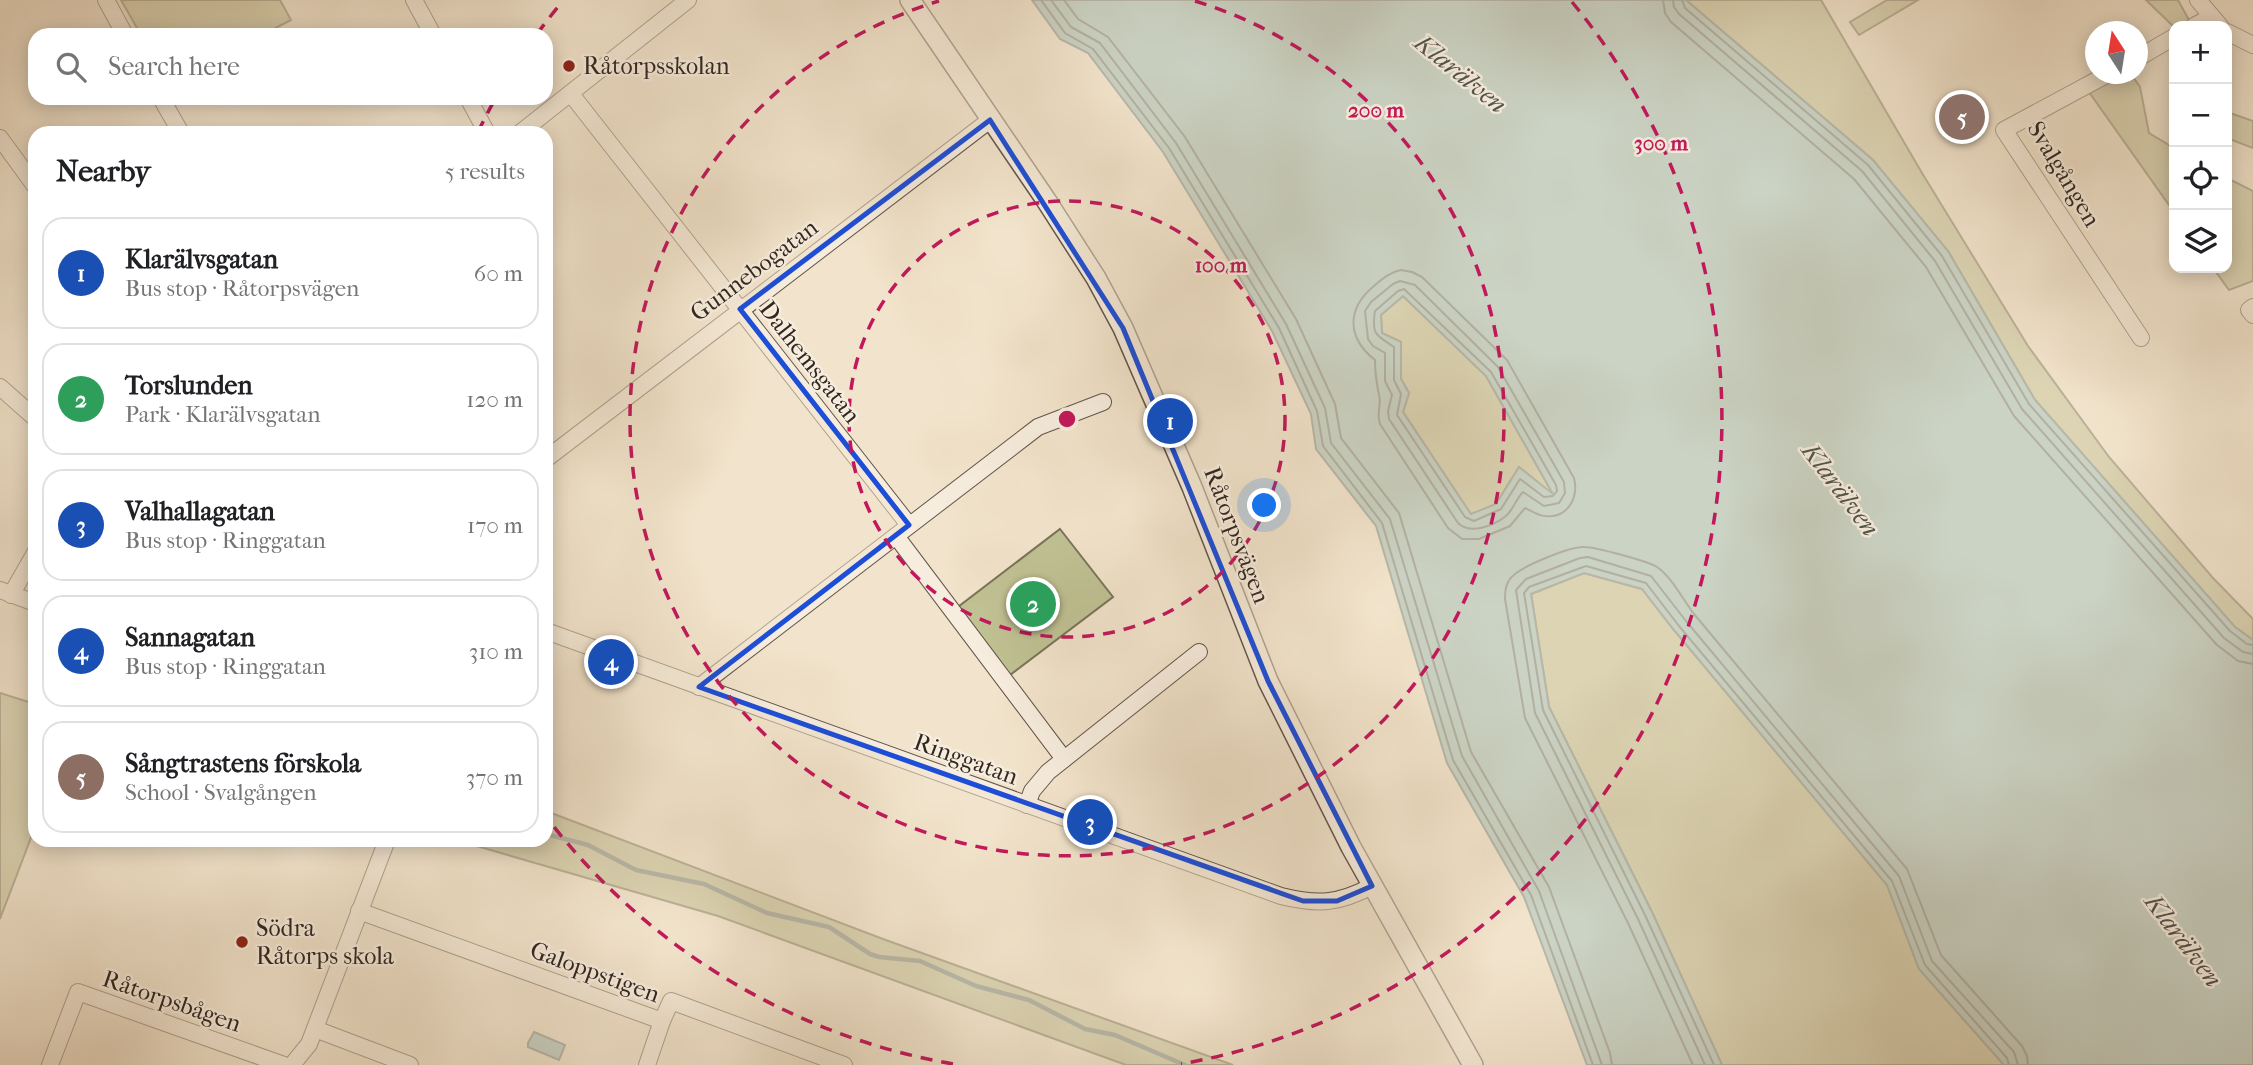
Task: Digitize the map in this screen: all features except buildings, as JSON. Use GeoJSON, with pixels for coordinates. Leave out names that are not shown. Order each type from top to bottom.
{"type":"FeatureCollection","features":[{"type":"Feature","properties":{"kind":"street"},"geometry":{"type":"LineString","coordinates":[[106,0],[121,28]]}},
{"type":"Feature","properties":{"kind":"street"},"geometry":{"type":"LineString","coordinates":[[414,0],[429,28]]}},
{"type":"Feature","properties":{"kind":"street"},"geometry":{"type":"LineString","coordinates":[[529,126],[688,0]]}},
{"type":"Feature","properties":{"kind":"street","name":"Råtorpsvägen"},"geometry":{"type":"LineString","coordinates":[[910,0],[1046,200],[1096,278],[1123,328],[1192,487],[1268,681],[1372,886],[1473,1065]]}},
{"type":"Feature","properties":{"kind":"street"},"geometry":{"type":"LineString","coordinates":[[2198,0],[2214,21]]}},
{"type":"Feature","properties":{"kind":"street"},"geometry":{"type":"LineString","coordinates":[[2232,34],[2253,45]]}},
{"type":"Feature","properties":{"kind":"street"},"geometry":{"type":"LineString","coordinates":[[2148,52],[2169,40]]}},
{"type":"Feature","properties":{"kind":"street","name":"Svalgången"},"geometry":{"type":"LineString","coordinates":[[2089,84],[2004,130],[2141,338]]}},
{"type":"Feature","properties":{"kind":"street","name":"Dalhemsgatan"},"geometry":{"type":"LineString","coordinates":[[571,94],[909,526]]}},
{"type":"Feature","properties":{"kind":"street"},"geometry":{"type":"LineString","coordinates":[[165,105],[177,126]]}},
{"type":"Feature","properties":{"kind":"street"},"geometry":{"type":"LineString","coordinates":[[472,105],[483,126]]}},
{"type":"Feature","properties":{"kind":"street","name":"Gunnebogatan"},"geometry":{"type":"LineString","coordinates":[[553,454],[990,120]]}},
{"type":"Feature","properties":{"kind":"street"},"geometry":{"type":"LineString","coordinates":[[0,138],[28,176]]}},
{"type":"Feature","properties":{"kind":"street"},"geometry":{"type":"LineString","coordinates":[[2253,307],[2249,310],[2253,315]]}},
{"type":"Feature","properties":{"kind":"street"},"geometry":{"type":"LineString","coordinates":[[0,387],[28,412]]}},
{"type":"Feature","properties":{"kind":"street"},"geometry":{"type":"LineString","coordinates":[[699,687],[1038,427],[1103,402]]}},
{"type":"Feature","properties":{"kind":"street"},"geometry":{"type":"LineString","coordinates":[[896,536],[1064,759]]}},
{"type":"Feature","properties":{"kind":"street"},"geometry":{"type":"LineString","coordinates":[[28,562],[6,592],[28,600]]}},
{"type":"Feature","properties":{"kind":"street","name":"Ringgatan"},"geometry":{"type":"LineString","coordinates":[[553,634],[1282,896],[1303,901],[1337,901],[1352,897],[1372,886]]}},
{"type":"Feature","properties":{"kind":"street"},"geometry":{"type":"LineString","coordinates":[[1027,805],[1038,782],[1199,652]]}},
{"type":"Feature","properties":{"kind":"street"},"geometry":{"type":"LineString","coordinates":[[292,1065],[309,1044],[384,847]]}},
{"type":"Feature","properties":{"kind":"street","name":"Galoppstigen"},"geometry":{"type":"LineString","coordinates":[[359,911],[662,1021],[671,1001],[844,1065]]}},
{"type":"Feature","properties":{"kind":"street","name":"Råtorpsbågen"},"geometry":{"type":"LineString","coordinates":[[50,1065],[78,992],[284,1065]]}},
{"type":"Feature","properties":{"kind":"street"},"geometry":{"type":"LineString","coordinates":[[647,1065],[662,1021]]}},
{"type":"Feature","properties":{"kind":"street"},"geometry":{"type":"LineString","coordinates":[[315,1029],[410,1065]]}},
{"type":"Feature","properties":{"kind":"highlighted area"},"geometry":{"type":"Polygon","coordinates":[[[990,120],[1123,328],[1268,681],[1372,886],[1337,901],[1303,901],[699,687],[909,525],[740,309],[990,120]]]}},
{"type":"Feature","properties":{"kind":"green space"},"geometry":{"type":"Polygon","coordinates":[[[121,0],[280,0],[291,20],[276,28],[137,28],[121,0]]]}},
{"type":"Feature","properties":{"kind":"green space"},"geometry":{"type":"Polygon","coordinates":[[[1686,0],[1821,0],[1922,173],[2028,346],[2109,457],[2213,578],[2253,619],[2253,640],[2235,627],[2035,400],[1948,251],[1873,160],[1686,0]]]}},
{"type":"Feature","properties":{"kind":"green space"},"geometry":{"type":"Polygon","coordinates":[[[1887,0],[1918,0],[1859,35],[1850,22],[1887,0]]]}},
{"type":"Feature","properties":{"kind":"green space"},"geometry":{"type":"Polygon","coordinates":[[[2146,0],[2178,0],[2189,21],[2169,22],[2146,0]]]}},
{"type":"Feature","properties":{"kind":"green space"},"geometry":{"type":"Polygon","coordinates":[[[2104,84],[2138,84],[2149,133],[2169,145],[2169,205],[2089,92],[2104,84]]]}},
{"type":"Feature","properties":{"kind":"green space"},"geometry":{"type":"Polygon","coordinates":[[[2232,114],[2253,121],[2253,148],[2232,140],[2232,114]]]}},
{"type":"Feature","properties":{"kind":"green space"},"geometry":{"type":"Polygon","coordinates":[[[2232,180],[2253,191],[2253,281],[2229,290],[2217,273],[2232,273],[2232,180]]]}},
{"type":"Feature","properties":{"kind":"green space"},"geometry":{"type":"Polygon","coordinates":[[[1403,296],[1486,376],[1554,496],[1519,467],[1496,504],[1471,515],[1403,412],[1409,393],[1401,379],[1401,342],[1382,333],[1381,315],[1403,296]]]}},
{"type":"Feature","properties":{"kind":"green space"},"geometry":{"type":"Polygon","coordinates":[[[1060,529],[1113,597],[1006,678],[954,610],[1060,529]]]}},
{"type":"Feature","properties":{"kind":"green space"},"geometry":{"type":"Polygon","coordinates":[[[1584,573],[1642,589],[1887,885],[1919,969],[2004,1065],[1722,1065],[1652,912],[1549,707],[1531,594],[1584,573]]]}},
{"type":"Feature","properties":{"kind":"green space"},"geometry":{"type":"Polygon","coordinates":[[[0,693],[28,702],[28,845],[0,919],[0,693]]]}},
{"type":"Feature","properties":{"kind":"green space"},"geometry":{"type":"Polygon","coordinates":[[[553,814],[883,939],[1233,1065],[1126,1065],[718,916],[480,847],[553,847],[553,814]]]}},
{"type":"Feature","properties":{"kind":"water","name":"Klarälven"},"geometry":{"type":"Polygon","coordinates":[[[1032,0],[1686,0],[1873,160],[1948,251],[2035,400],[2235,627],[2253,640],[2253,1065],[2004,1065],[1919,969],[1887,885],[1642,589],[1584,573],[1531,594],[1549,707],[1652,912],[1722,1065],[1587,1065],[1524,897],[1447,763],[1376,526],[1316,449],[1311,414],[1272,331],[1163,152],[1088,53],[1060,39],[1032,0]],[[1403,296],[1381,315],[1382,333],[1401,342],[1401,379],[1409,393],[1403,412],[1471,514],[1496,504],[1519,467],[1553,494],[1486,376],[1403,296]]]}},
{"type":"Feature","properties":{"kind":"water"},"geometry":{"type":"Polygon","coordinates":[[[534,1032],[565,1045],[559,1060],[528,1047],[534,1032]]]}},
{"type":"Feature","properties":{"kind":"waterway"},"geometry":{"type":"LineString","coordinates":[[553,836],[588,845],[636,870],[704,884],[767,913],[829,927],[870,954],[920,961],[976,986],[1029,1000],[1085,1029],[1115,1035],[1185,1065]]}},
{"type":"Feature","properties":{"kind":"place","name":"Råtorpsskolan"},"geometry":{"type":"Point","coordinates":[569,66]}},
{"type":"Feature","properties":{"kind":"place","name":"Sångtrastens förskola"},"geometry":{"type":"Point","coordinates":[1962,117]}},
{"type":"Feature","properties":{"kind":"place","name":"Klarälvsgatan"},"geometry":{"type":"Point","coordinates":[1170,421]}},
{"type":"Feature","properties":{"kind":"place","name":"Torslunden"},"geometry":{"type":"Point","coordinates":[1033,604]}},
{"type":"Feature","properties":{"kind":"place","name":"Sannagatan"},"geometry":{"type":"Point","coordinates":[611,662]}},
{"type":"Feature","properties":{"kind":"place","name":"Valhallagatan"},"geometry":{"type":"Point","coordinates":[1090,822]}},
{"type":"Feature","properties":{"kind":"place","name":"Södra Råtorps skola"},"geometry":{"type":"Point","coordinates":[242,942]}}]}
